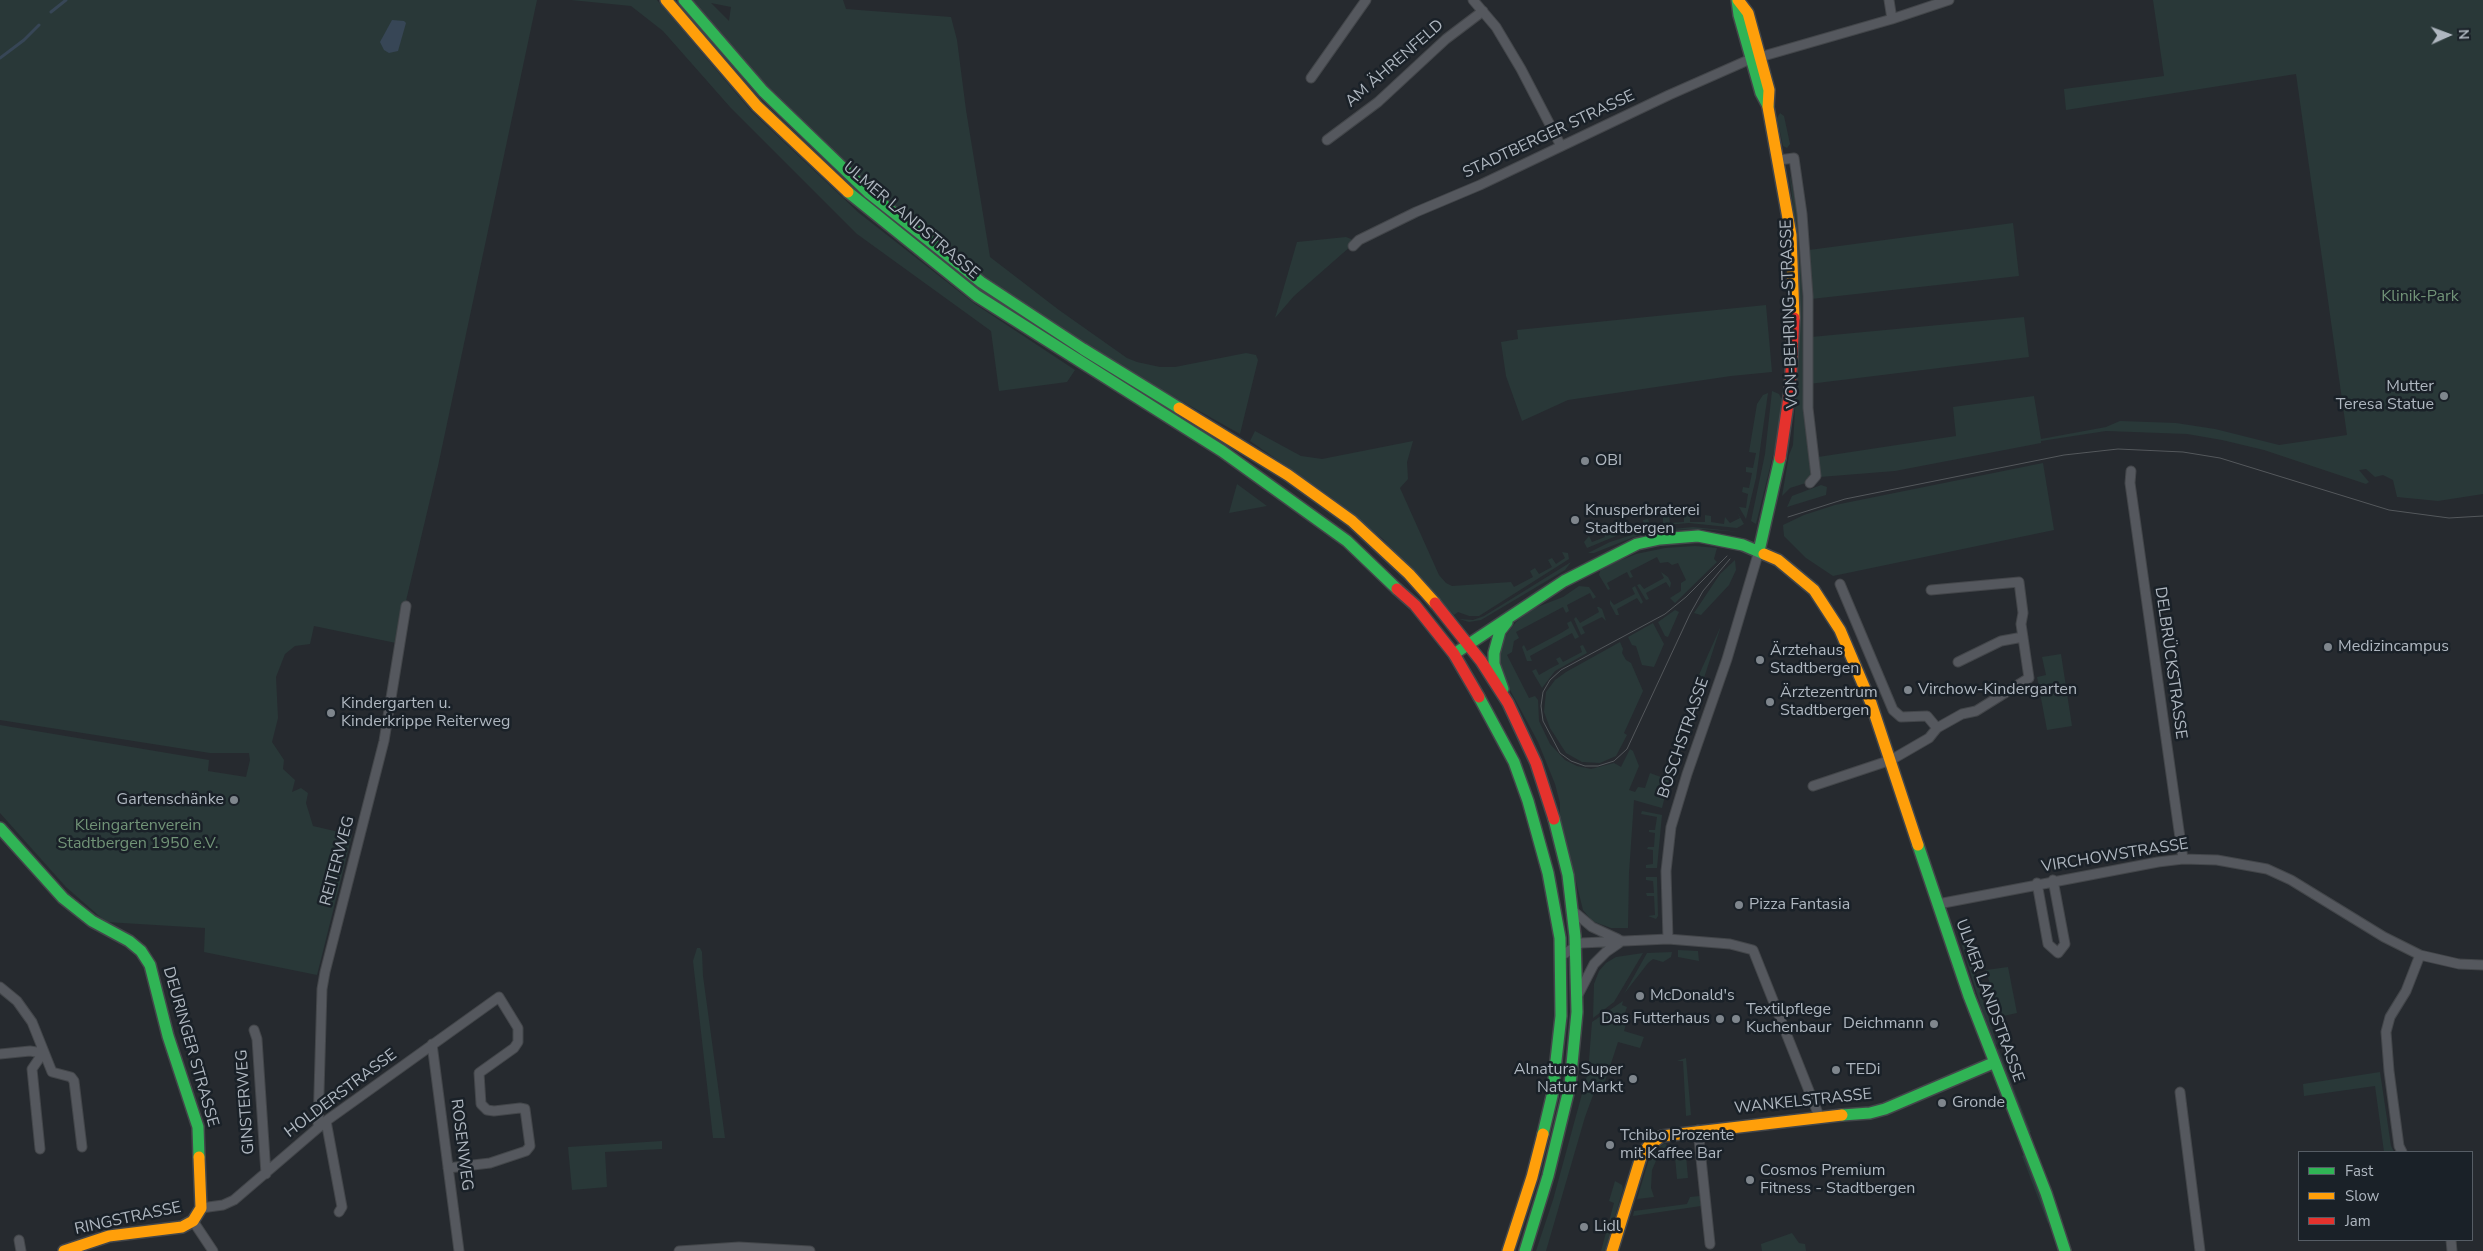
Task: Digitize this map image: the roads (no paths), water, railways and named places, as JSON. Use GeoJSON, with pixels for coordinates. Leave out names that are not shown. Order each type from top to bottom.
{"type":"FeatureCollection","features":[{"type":"Feature","properties":{"kind":"main road","name":"ULMER LANDSTRASSE"},"geometry":{"type":"LineString","coordinates":[[666,0],[757,106],[864,208],[977,296],[1243,465],[1346,541],[1415,605],[1454,654],[1506,746],[1528,801],[1553,893],[1561,956],[1561,1016],[1552,1096],[1532,1177],[1508,1251]]}},
{"type":"Feature","properties":{"kind":"main road"},"geometry":{"type":"LineString","coordinates":[[684,0],[763,91],[869,193],[981,282],[1083,349],[1242,446],[1352,521],[1409,574],[1470,644],[1508,703]]}},
{"type":"Feature","properties":{"kind":"main road"},"geometry":{"type":"LineString","coordinates":[[1738,0],[1739,15],[1756,58],[1760,93],[1768,107],[1779,160],[1790,235],[1794,335],[1790,390],[1779,465],[1759,551]]}},
{"type":"Feature","properties":{"kind":"main road","name":"ULMER LANDSTRASSE"},"geometry":{"type":"LineString","coordinates":[[1454,654],[1564,581],[1637,544],[1660,539],[1698,536],[1725,540],[1759,551],[1778,560],[1798,574],[1814,590],[1827,608],[1854,659],[1891,760],[1993,1063],[2046,1193],[2065,1251]]}},
{"type":"Feature","properties":{"kind":"main road"},"geometry":{"type":"LineString","coordinates":[[1509,618],[1500,632],[1494,653],[1494,664],[1508,703],[1536,763],[1551,807],[1568,875],[1576,946],[1578,997],[1574,1053],[1566,1107],[1548,1176],[1525,1251]]}},
{"type":"Feature","properties":{"kind":"main road","name":"DEURINGER STRASSE"},"geometry":{"type":"LineString","coordinates":[[0,828],[63,898],[92,921],[129,940],[142,951],[150,965],[168,1036],[198,1127],[201,1208]]}},
{"type":"Feature","properties":{"kind":"main road","name":"WANKELSTRASSE"},"geometry":{"type":"LineString","coordinates":[[1612,1251],[1639,1162],[1646,1150],[1662,1136],[1819,1116],[1866,1114],[1885,1109],[1993,1063]]}},
{"type":"Feature","properties":{"kind":"main road"},"geometry":{"type":"LineString","coordinates":[[193,1221],[201,1208]]}},
{"type":"Feature","properties":{"kind":"main road","name":"RINGSTRASSE"},"geometry":{"type":"LineString","coordinates":[[64,1251],[109,1236],[182,1227],[193,1221]]}},
{"type":"Feature","properties":{"kind":"street"},"geometry":{"type":"LineString","coordinates":[[1311,78],[1366,0]]}},
{"type":"Feature","properties":{"kind":"street"},"geometry":{"type":"LineString","coordinates":[[1473,0],[1483,11],[1521,70],[1561,146]]}},
{"type":"Feature","properties":{"kind":"street"},"geometry":{"type":"LineString","coordinates":[[1889,0],[1892,19]]}},
{"type":"Feature","properties":{"kind":"street","name":"STADTBERGER STRASSE"},"geometry":{"type":"LineString","coordinates":[[1353,246],[1359,240],[1416,212],[1480,185],[1668,95],[1756,58],[1892,19],[1948,0]]}},
{"type":"Feature","properties":{"kind":"street","name":"AM ÄHRENFELD"},"geometry":{"type":"LineString","coordinates":[[1327,140],[1378,102],[1446,39],[1483,11]]}},
{"type":"Feature","properties":{"kind":"street","name":"VON-BEHRING-STRASSE"},"geometry":{"type":"LineString","coordinates":[[1779,160],[1794,158],[1802,214],[1808,296],[1808,408],[1816,476],[1810,482]]}},
{"type":"Feature","properties":{"kind":"street","name":"DELBRÜCKSTRASSE"},"geometry":{"type":"LineString","coordinates":[[2131,471],[2130,483],[2183,859]]}},
{"type":"Feature","properties":{"kind":"street","name":"BOSCHSTRASSE"},"geometry":{"type":"LineString","coordinates":[[1668,939],[1666,871],[1672,827],[1687,774],[1727,659],[1759,551]]}},
{"type":"Feature","properties":{"kind":"street"},"geometry":{"type":"LineString","coordinates":[[1813,786],[1891,760],[1929,738],[1937,728],[1962,714],[1976,711],[2029,678],[2021,624],[2024,613],[2018,582],[1931,590]]}},
{"type":"Feature","properties":{"kind":"street"},"geometry":{"type":"LineString","coordinates":[[1840,584],[1893,710],[1901,717],[1927,716],[1937,728]]}},
{"type":"Feature","properties":{"kind":"street","name":"REITERWEG"},"geometry":{"type":"LineString","coordinates":[[318,1127],[322,989],[384,741],[406,606]]}},
{"type":"Feature","properties":{"kind":"street"},"geometry":{"type":"LineString","coordinates":[[1958,662],[2001,641],[2023,637]]}},
{"type":"Feature","properties":{"kind":"street","name":"VIRCHOWSTRASSE"},"geometry":{"type":"LineString","coordinates":[[1938,904],[2052,880],[2183,859],[2217,860],[2267,869],[2309,889],[2384,937],[2420,955],[2459,964],[2483,965]]}},
{"type":"Feature","properties":{"kind":"street"},"geometry":{"type":"LineString","coordinates":[[2037,883],[2048,944],[2058,954],[2065,944],[2052,880]]}},
{"type":"Feature","properties":{"kind":"street"},"geometry":{"type":"LineString","coordinates":[[1573,911],[1592,927],[1623,941]]}},
{"type":"Feature","properties":{"kind":"street"},"geometry":{"type":"LineString","coordinates":[[1561,956],[1576,946],[1589,942],[1668,939],[1730,944],[1753,950],[1819,1116]]}},
{"type":"Feature","properties":{"kind":"street"},"geometry":{"type":"LineString","coordinates":[[1578,997],[1594,964],[1606,952],[1623,941]]}},
{"type":"Feature","properties":{"kind":"street"},"geometry":{"type":"LineString","coordinates":[[2402,1151],[2399,1146],[2388,1071],[2386,1032],[2390,1017],[2406,991],[2420,955]]}},
{"type":"Feature","properties":{"kind":"street"},"geometry":{"type":"LineString","coordinates":[[0,987],[17,1002],[32,1022],[52,1072],[71,1077],[74,1081],[82,1147]]}},
{"type":"Feature","properties":{"kind":"street","name":"HOLDERSTRASSE"},"geometry":{"type":"LineString","coordinates":[[201,1208],[222,1205],[234,1200],[318,1127],[499,997],[518,1028],[518,1042],[514,1048],[479,1073],[481,1104],[487,1110],[494,1111],[525,1109],[530,1146],[526,1151],[490,1163],[448,1168]]}},
{"type":"Feature","properties":{"kind":"street","name":"GINSTERWEG"},"geometry":{"type":"LineString","coordinates":[[254,1030],[257,1039],[266,1174]]}},
{"type":"Feature","properties":{"kind":"street","name":"ROSENWEG"},"geometry":{"type":"LineString","coordinates":[[432,1044],[459,1251]]}},
{"type":"Feature","properties":{"kind":"street"},"geometry":{"type":"LineString","coordinates":[[0,1054],[30,1051],[43,1053]]}},
{"type":"Feature","properties":{"kind":"street"},"geometry":{"type":"LineString","coordinates":[[40,1149],[32,1069],[43,1053]]}},
{"type":"Feature","properties":{"kind":"street"},"geometry":{"type":"LineString","coordinates":[[2180,1092],[2200,1251]]}},
{"type":"Feature","properties":{"kind":"street"},"geometry":{"type":"LineString","coordinates":[[326,1121],[342,1207],[339,1212]]}},
{"type":"Feature","properties":{"kind":"street"},"geometry":{"type":"LineString","coordinates":[[1698,1130],[1710,1244]]}},
{"type":"Feature","properties":{"kind":"street","name":"RINGSTRASSE"},"geometry":{"type":"LineString","coordinates":[[193,1221],[213,1251]]}},
{"type":"Feature","properties":{"kind":"street"},"geometry":{"type":"LineString","coordinates":[[19,1240],[20,1251]]}},
{"type":"Feature","properties":{"kind":"street"},"geometry":{"type":"LineString","coordinates":[[679,1251],[739,1249],[810,1251]]}},
{"type":"Feature","properties":{"kind":"water"},"geometry":{"type":"Polygon","coordinates":[[[392,20],[404,21],[406,23],[398,51],[389,53],[384,50],[380,42],[392,20]]]}},
{"type":"Feature","properties":{"kind":"waterway"},"geometry":{"type":"LineString","coordinates":[[51,12],[66,0]]}},
{"type":"Feature","properties":{"kind":"waterway"},"geometry":{"type":"LineString","coordinates":[[0,58],[24,40],[39,25]]}},
{"type":"Feature","properties":{"kind":"tram line"},"geometry":{"type":"LineString","coordinates":[[1788,517],[1845,499],[2064,455],[2118,449],[2183,452],[2220,458],[2389,510],[2449,518],[2483,516]]}},
{"type":"Feature","properties":{"kind":"tram line"},"geometry":{"type":"LineString","coordinates":[[1727,556],[1686,597],[1665,614],[1561,670],[1550,680],[1543,692],[1541,706],[1543,721],[1560,753],[1571,761],[1585,766],[1598,766],[1614,761],[1627,749],[1690,614],[1703,591],[1730,559]]}},
{"type":"Feature","properties":{"kind":"place","name":"Mutter Teresa Statue"},"geometry":{"type":"Point","coordinates":[2444,396]}},
{"type":"Feature","properties":{"kind":"place","name":"OBI"},"geometry":{"type":"Point","coordinates":[1585,461]}},
{"type":"Feature","properties":{"kind":"place","name":"Knusperbraterei Stadtbergen"},"geometry":{"type":"Point","coordinates":[1575,520]}},
{"type":"Feature","properties":{"kind":"place","name":"Medizincampus"},"geometry":{"type":"Point","coordinates":[2328,647]}},
{"type":"Feature","properties":{"kind":"place","name":"Ärztehaus Stadtbergen"},"geometry":{"type":"Point","coordinates":[1760,660]}},
{"type":"Feature","properties":{"kind":"place","name":"Virchow-Kindergarten"},"geometry":{"type":"Point","coordinates":[1908,690]}},
{"type":"Feature","properties":{"kind":"place","name":"Ärztezentrum Stadtbergen"},"geometry":{"type":"Point","coordinates":[1770,702]}},
{"type":"Feature","properties":{"kind":"place","name":"Kindergarten u. Kinderkrippe Reiterweg"},"geometry":{"type":"Point","coordinates":[331,713]}},
{"type":"Feature","properties":{"kind":"place","name":"Gartenschänke"},"geometry":{"type":"Point","coordinates":[234,800]}},
{"type":"Feature","properties":{"kind":"place","name":"Pizza Fantasia"},"geometry":{"type":"Point","coordinates":[1739,905]}},
{"type":"Feature","properties":{"kind":"place","name":"McDonald's"},"geometry":{"type":"Point","coordinates":[1640,996]}},
{"type":"Feature","properties":{"kind":"place","name":"Das Futterhaus"},"geometry":{"type":"Point","coordinates":[1720,1019]}},
{"type":"Feature","properties":{"kind":"place","name":"Textilpflege Kuchenbaur"},"geometry":{"type":"Point","coordinates":[1736,1019]}},
{"type":"Feature","properties":{"kind":"place","name":"Deichmann"},"geometry":{"type":"Point","coordinates":[1934,1024]}},
{"type":"Feature","properties":{"kind":"place","name":"TEDi"},"geometry":{"type":"Point","coordinates":[1836,1070]}},
{"type":"Feature","properties":{"kind":"place","name":"Alnatura Super Natur Markt"},"geometry":{"type":"Point","coordinates":[1633,1079]}},
{"type":"Feature","properties":{"kind":"place","name":"Gronde"},"geometry":{"type":"Point","coordinates":[1942,1103]}},
{"type":"Feature","properties":{"kind":"place","name":"Tchibo Prozente mit Kaffee Bar"},"geometry":{"type":"Point","coordinates":[1610,1145]}},
{"type":"Feature","properties":{"kind":"place","name":"Cosmos Premium Fitness - Stadtbergen"},"geometry":{"type":"Point","coordinates":[1750,1180]}},
{"type":"Feature","properties":{"kind":"place","name":"Lidl"},"geometry":{"type":"Point","coordinates":[1584,1227]}},
{"type":"Feature","properties":{"kind":"park label","name":"Klinik-Park"},"geometry":{"type":"Point","coordinates":[2420,297]}},
{"type":"Feature","properties":{"kind":"park label","name":"Kleingartenverein Stadtbergen 1950 e.V."},"geometry":{"type":"Point","coordinates":[138,835]}}]}
